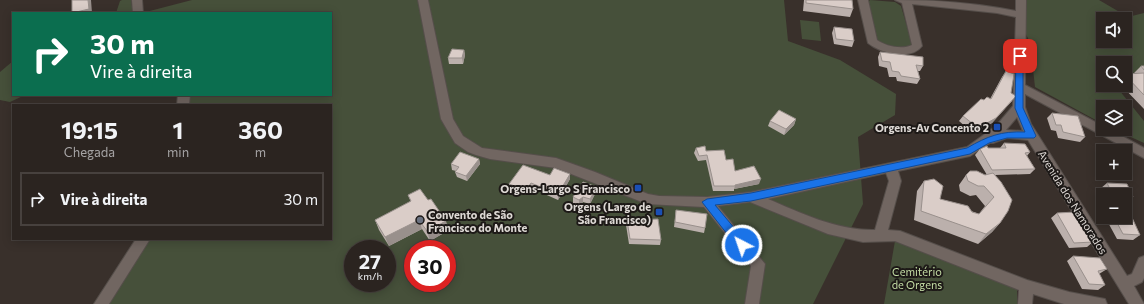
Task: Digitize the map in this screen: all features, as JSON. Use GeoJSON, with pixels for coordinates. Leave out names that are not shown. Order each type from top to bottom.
{"type":"FeatureCollection","features":[{"type":"Feature","properties":{"kind":"street"},"geometry":{"type":"LineString","coordinates":[[137,0],[138,12]]}},
{"type":"Feature","properties":{"kind":"street"},"geometry":{"type":"LineString","coordinates":[[423,0],[447,119],[452,133],[460,141],[472,149],[484,153],[531,158],[556,163],[647,199],[659,201],[707,202],[751,197],[970,151],[986,141],[1000,129],[1019,108]]}},
{"type":"Feature","properties":{"kind":"street"},"geometry":{"type":"LineString","coordinates":[[863,0],[872,41],[875,45],[881,48],[908,51],[914,50],[917,46],[902,0],[997,10],[1020,15]]}},
{"type":"Feature","properties":{"kind":"street","name":"Avenida dos Namorados"},"geometry":{"type":"LineString","coordinates":[[1021,0],[1018,86],[1019,108],[1028,130],[1137,304]]}},
{"type":"Feature","properties":{"kind":"street"},"geometry":{"type":"LineString","coordinates":[[1018,86],[1144,153]]}},
{"type":"Feature","properties":{"kind":"street"},"geometry":{"type":"LineString","coordinates":[[1000,129],[1013,125],[1028,130]]}},
{"type":"Feature","properties":{"kind":"street"},"geometry":{"type":"LineString","coordinates":[[986,141],[1007,134],[1028,130]]}},
{"type":"Feature","properties":{"kind":"street"},"geometry":{"type":"LineString","coordinates":[[880,236],[895,181],[894,174],[889,168]]}},
{"type":"Feature","properties":{"kind":"street"},"geometry":{"type":"LineString","coordinates":[[751,197],[790,214],[828,228],[863,236],[895,235],[1026,286],[1069,298],[1100,304]]}},
{"type":"Feature","properties":{"kind":"street"},"geometry":{"type":"LineString","coordinates":[[707,202],[758,264],[752,304]]}},
{"type":"Feature","properties":{"kind":"street"},"geometry":{"type":"LineString","coordinates":[[101,304],[142,240]]}},
{"type":"Feature","properties":{"kind":"street"},"geometry":{"type":"LineString","coordinates":[[1124,284],[1137,278],[1144,262]]}},
{"type":"Feature","properties":{"kind":"street"},"geometry":{"type":"LineString","coordinates":[[1025,304],[1026,286]]}},
{"type":"Feature","properties":{"kind":"green space"},"geometry":{"type":"Polygon","coordinates":[[[131,0],[133,12],[116,12],[120,1],[131,0]]]}},
{"type":"Feature","properties":{"kind":"green space"},"geometry":{"type":"Polygon","coordinates":[[[192,0],[784,0],[788,41],[840,60],[896,94],[895,115],[858,137],[863,204],[813,304],[93,304],[140,240],[332,240],[332,104],[183,104],[182,96],[332,96],[332,12],[146,12],[192,0]]]}},
{"type":"Feature","properties":{"kind":"green space"},"geometry":{"type":"Polygon","coordinates":[[[870,0],[895,2],[901,6],[912,44],[911,48],[883,46],[875,41],[868,2],[870,0]]]}},
{"type":"Feature","properties":{"kind":"green space"},"geometry":{"type":"Polygon","coordinates":[[[1021,0],[1099,0],[1119,12],[1096,12],[1096,48],[1132,48],[1132,16],[1144,13],[1144,70],[1132,73],[1132,56],[1096,56],[1096,92],[1121,92],[1127,100],[1096,100],[1096,120],[1035,87],[1030,42],[1021,25],[1021,0]]]}},
{"type":"Feature","properties":{"kind":"green space"},"geometry":{"type":"Polygon","coordinates":[[[800,20],[819,22],[821,41],[802,39],[800,20]]]}},
{"type":"Feature","properties":{"kind":"green space"},"geometry":{"type":"Polygon","coordinates":[[[12,62],[12,96],[23,96],[10,102],[0,100],[0,72],[12,62]]]}},
{"type":"Feature","properties":{"kind":"green space"},"geometry":{"type":"Polygon","coordinates":[[[1132,106],[1144,121],[1144,143],[1128,136],[1132,136],[1132,106]]]}},
{"type":"Feature","properties":{"kind":"green space","name":"Cemitério de Orgens"},"geometry":{"type":"Polygon","coordinates":[[[895,241],[1017,285],[1017,304],[884,304],[895,241]]]}},
{"type":"Feature","properties":{"kind":"building"},"geometry":{"type":"Polygon","coordinates":[[[72,0],[88,0],[89,9],[72,12],[72,0]]]}},
{"type":"Feature","properties":{"kind":"building"},"geometry":{"type":"Polygon","coordinates":[[[806,0],[852,0],[853,9],[806,3],[806,0]]]}},
{"type":"Feature","properties":{"kind":"building"},"geometry":{"type":"Polygon","coordinates":[[[834,27],[852,29],[854,41],[836,39],[834,27]]]}},
{"type":"Feature","properties":{"kind":"building"},"geometry":{"type":"Polygon","coordinates":[[[452,49],[464,50],[462,58],[448,58],[452,49]]]}},
{"type":"Feature","properties":{"kind":"building"},"geometry":{"type":"Polygon","coordinates":[[[880,52],[923,57],[923,66],[916,65],[920,79],[901,76],[899,72],[892,71],[890,62],[882,61],[880,52]]]}},
{"type":"Feature","properties":{"kind":"building"},"geometry":{"type":"Polygon","coordinates":[[[1006,71],[1014,74],[1011,93],[1016,96],[996,118],[978,128],[963,116],[981,99],[984,100],[987,97],[991,99],[1006,71]]]}},
{"type":"Feature","properties":{"kind":"building"},"geometry":{"type":"Polygon","coordinates":[[[1144,73],[1144,95],[1132,82],[1132,74],[1144,73]]]}},
{"type":"Feature","properties":{"kind":"building"},"geometry":{"type":"Polygon","coordinates":[[[779,110],[796,119],[786,129],[770,121],[779,110]]]}},
{"type":"Feature","properties":{"kind":"building"},"geometry":{"type":"Polygon","coordinates":[[[1052,113],[1078,116],[1085,137],[1063,132],[1061,125],[1056,125],[1052,113]]]}},
{"type":"Feature","properties":{"kind":"building"},"geometry":{"type":"Polygon","coordinates":[[[1004,143],[1025,144],[1030,152],[1025,153],[1035,169],[992,170],[980,149],[987,146],[988,148],[1006,148],[1004,143]]]}},
{"type":"Feature","properties":{"kind":"building"},"geometry":{"type":"Polygon","coordinates":[[[705,146],[706,151],[724,150],[726,160],[733,159],[735,171],[754,166],[761,179],[735,186],[714,186],[707,155],[699,156],[696,148],[705,146]]]}},
{"type":"Feature","properties":{"kind":"building"},"geometry":{"type":"Polygon","coordinates":[[[460,152],[479,159],[466,176],[455,172],[459,167],[451,164],[460,152]]]}},
{"type":"Feature","properties":{"kind":"building"},"geometry":{"type":"Polygon","coordinates":[[[523,165],[550,175],[554,168],[570,174],[558,194],[531,183],[526,190],[509,184],[523,165]]]}},
{"type":"Feature","properties":{"kind":"building"},"geometry":{"type":"Polygon","coordinates":[[[970,171],[977,171],[985,175],[993,173],[1001,182],[1012,200],[1008,211],[1000,223],[986,234],[921,211],[924,181],[934,179],[943,186],[940,199],[968,206],[972,212],[979,214],[994,197],[984,186],[978,186],[968,181],[966,175],[970,171]]]}},
{"type":"Feature","properties":{"kind":"building"},"geometry":{"type":"Polygon","coordinates":[[[583,182],[597,187],[590,199],[583,197],[579,200],[573,197],[583,182]]]}},
{"type":"Feature","properties":{"kind":"building"},"geometry":{"type":"Polygon","coordinates":[[[1107,183],[1127,184],[1129,188],[1110,188],[1107,183]]]}},
{"type":"Feature","properties":{"kind":"building"},"geometry":{"type":"Polygon","coordinates":[[[420,189],[428,200],[431,199],[446,221],[427,231],[419,220],[385,237],[375,220],[411,201],[408,195],[420,189]]]}},
{"type":"Feature","properties":{"kind":"building"},"geometry":{"type":"Polygon","coordinates":[[[676,210],[707,214],[705,228],[675,222],[676,210]]]}},
{"type":"Feature","properties":{"kind":"building"},"geometry":{"type":"Polygon","coordinates":[[[1075,212],[1093,242],[1074,243],[1057,213],[1075,212]]]}},
{"type":"Feature","properties":{"kind":"building"},"geometry":{"type":"Polygon","coordinates":[[[1132,218],[1140,235],[1123,234],[1118,224],[1132,224],[1132,218]]]}},
{"type":"Feature","properties":{"kind":"building"},"geometry":{"type":"Polygon","coordinates":[[[658,219],[661,240],[630,239],[627,220],[658,219]]]}},
{"type":"Feature","properties":{"kind":"building"},"geometry":{"type":"Polygon","coordinates":[[[1073,256],[1100,258],[1107,269],[1098,271],[1105,285],[1089,284],[1073,256]]]}},
{"type":"Feature","properties":{"kind":"place","name":"Orgens-Av Concento 2"},"geometry":{"type":"Point","coordinates":[997,127]}},
{"type":"Feature","properties":{"kind":"place","name":"Orgens-Largo S Francisco"},"geometry":{"type":"Point","coordinates":[638,188]}},
{"type":"Feature","properties":{"kind":"place","name":"Orgens (Largo de São Francisco)"},"geometry":{"type":"Point","coordinates":[659,212]}},
{"type":"Feature","properties":{"kind":"place","name":"Convento de São Francisco do Monte"},"geometry":{"type":"Point","coordinates":[420,220]}},
{"type":"Feature","properties":{"kind":"route"},"geometry":{"type":"LineString","coordinates":[[742,245],[707,202],[751,197],[970,151],[986,141],[1007,134],[1031,136],[1019,108],[1018,86],[1020,56]]}}]}
